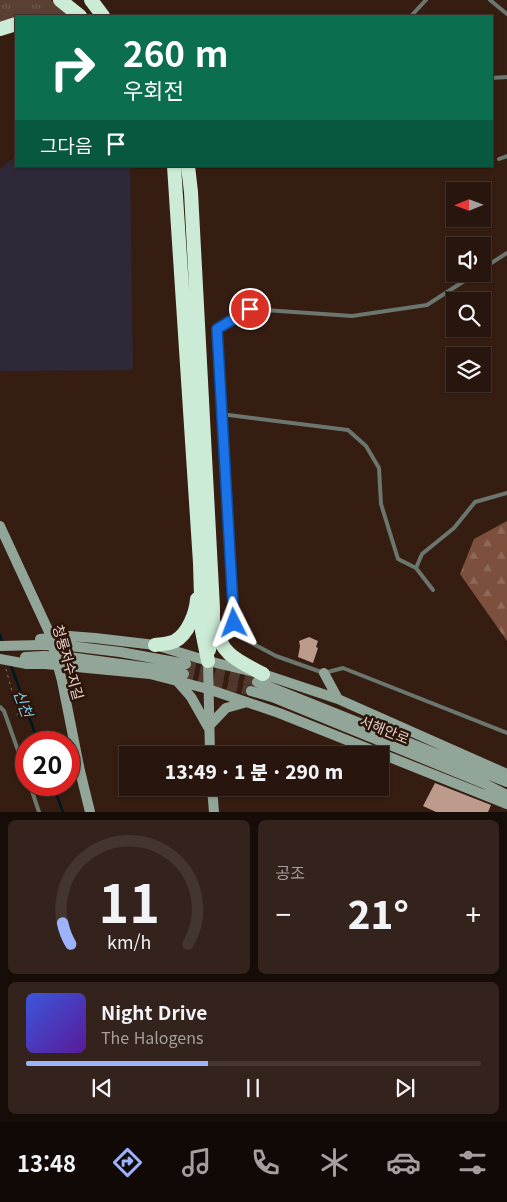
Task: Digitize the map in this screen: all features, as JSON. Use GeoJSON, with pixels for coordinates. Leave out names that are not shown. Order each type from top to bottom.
{"type":"FeatureCollection","features":[{"type":"Feature","properties":{"kind":"highway"},"geometry":{"type":"LineString","coordinates":[[60,0],[79,15]]}},
{"type":"Feature","properties":{"kind":"highway"},"geometry":{"type":"LineString","coordinates":[[70,0],[89,15]]}},
{"type":"Feature","properties":{"kind":"highway"},"geometry":{"type":"LineString","coordinates":[[91,0],[103,15]]}},
{"type":"Feature","properties":{"kind":"highway"},"geometry":{"type":"LineString","coordinates":[[0,29],[15,24]]}},
{"type":"Feature","properties":{"kind":"highway"},"geometry":{"type":"LineString","coordinates":[[174,167],[200,563],[202,631],[208,661]]}},
{"type":"Feature","properties":{"kind":"highway"},"geometry":{"type":"LineString","coordinates":[[188,167],[213,608],[213,630],[208,661]]}},
{"type":"Feature","properties":{"kind":"highway"},"geometry":{"type":"LineString","coordinates":[[155,645],[168,644],[184,633],[197,609],[200,563]]}},
{"type":"Feature","properties":{"kind":"highway"},"geometry":{"type":"LineString","coordinates":[[213,608],[218,638],[223,648],[257,682]]}},
{"type":"Feature","properties":{"kind":"main road","name":"청룡저수지길"},"geometry":{"type":"LineString","coordinates":[[0,526],[49,632],[62,681],[90,812]]}},
{"type":"Feature","properties":{"kind":"main road"},"geometry":{"type":"LineString","coordinates":[[2,661],[44,660],[69,651],[95,638],[155,645],[208,661],[257,682],[338,699],[507,774]]}},
{"type":"Feature","properties":{"kind":"main road"},"geometry":{"type":"LineString","coordinates":[[0,646],[40,642],[150,674],[182,673]]}},
{"type":"Feature","properties":{"kind":"main road"},"geometry":{"type":"LineString","coordinates":[[69,651],[120,652],[182,673],[208,689],[279,713],[507,804]]}},
{"type":"Feature","properties":{"kind":"main road"},"geometry":{"type":"LineString","coordinates":[[208,661],[209,746]]}},
{"type":"Feature","properties":{"kind":"main road"},"geometry":{"type":"LineString","coordinates":[[182,673],[191,697],[208,727]]}},
{"type":"Feature","properties":{"kind":"main road"},"geometry":{"type":"LineString","coordinates":[[324,673],[338,699]]}},
{"type":"Feature","properties":{"kind":"main road","name":"서해안로"},"geometry":{"type":"LineString","coordinates":[[257,682],[507,782]]}},
{"type":"Feature","properties":{"kind":"main road","name":"서해안로"},"geometry":{"type":"LineString","coordinates":[[257,682],[275,698],[483,783],[507,795]]}},
{"type":"Feature","properties":{"kind":"main road"},"geometry":{"type":"LineString","coordinates":[[208,727],[226,708],[247,702]]}},
{"type":"Feature","properties":{"kind":"main road"},"geometry":{"type":"LineString","coordinates":[[213,796],[214,812]]}},
{"type":"Feature","properties":{"kind":"lane"},"geometry":{"type":"LineString","coordinates":[[412,15],[426,0]]}},
{"type":"Feature","properties":{"kind":"lane"},"geometry":{"type":"LineString","coordinates":[[490,0],[507,14]]}},
{"type":"Feature","properties":{"kind":"lane"},"geometry":{"type":"LineString","coordinates":[[493,78],[507,77]]}},
{"type":"Feature","properties":{"kind":"lane"},"geometry":{"type":"LineString","coordinates":[[499,160],[507,156]]}},
{"type":"Feature","properties":{"kind":"lane"},"geometry":{"type":"LineString","coordinates":[[491,263],[507,253]]}},
{"type":"Feature","properties":{"kind":"lane"},"geometry":{"type":"LineString","coordinates":[[463,282],[427,305],[352,316],[250,309],[217,329],[234,623],[242,638],[276,656],[324,673],[343,668],[507,733]]}},
{"type":"Feature","properties":{"kind":"lane"},"geometry":{"type":"LineString","coordinates":[[222,414],[348,430],[366,446],[379,468],[381,504],[398,559],[416,568],[433,590]]}},
{"type":"Feature","properties":{"kind":"lane"},"geometry":{"type":"LineString","coordinates":[[416,568],[422,554],[454,528],[475,502],[507,493]]}},
{"type":"Feature","properties":{"kind":"lane"},"geometry":{"type":"LineString","coordinates":[[0,707],[4,711],[15,742]]}},
{"type":"Feature","properties":{"kind":"lane"},"geometry":{"type":"LineString","coordinates":[[34,796],[39,812]]}},
{"type":"Feature","properties":{"kind":"path"},"geometry":{"type":"LineString","coordinates":[[2,661],[18,714],[7,719]]}},
{"type":"Feature","properties":{"kind":"shaded area"},"geometry":{"type":"Polygon","coordinates":[[[15,157],[15,167],[130,167],[133,370],[0,371],[0,169],[15,157]]]}},
{"type":"Feature","properties":{"kind":"green space"},"geometry":{"type":"Polygon","coordinates":[[[0,0],[51,0],[71,15],[15,15],[15,19],[0,24],[0,0]]]}},
{"type":"Feature","properties":{"kind":"green space"},"geometry":{"type":"Polygon","coordinates":[[[507,521],[507,641],[460,574],[474,539],[507,521]]]}},
{"type":"Feature","properties":{"kind":"building"},"geometry":{"type":"Polygon","coordinates":[[[309,637],[318,641],[316,647],[318,648],[313,663],[298,657],[299,641],[309,637]]]}},
{"type":"Feature","properties":{"kind":"building"},"geometry":{"type":"Polygon","coordinates":[[[435,783],[491,805],[488,812],[436,812],[423,806],[435,783]]]}},
{"type":"Feature","properties":{"kind":"waterway","name":"신천"},"geometry":{"type":"LineString","coordinates":[[0,635],[3,643]]}},
{"type":"Feature","properties":{"kind":"waterway","name":"신천"},"geometry":{"type":"LineString","coordinates":[[11,665],[34,731]]}},
{"type":"Feature","properties":{"kind":"waterway","name":"신천"},"geometry":{"type":"LineString","coordinates":[[57,796],[63,812]]}},
{"type":"Feature","properties":{"kind":"tunnel"},"geometry":{"type":"LineString","coordinates":[[186,664],[257,682]]}},
{"type":"Feature","properties":{"kind":"tunnel"},"geometry":{"type":"LineString","coordinates":[[184,674],[251,691]]}},
{"type":"Feature","properties":{"kind":"route"},"geometry":{"type":"LineString","coordinates":[[234,623],[217,329],[250,309]]}}]}
